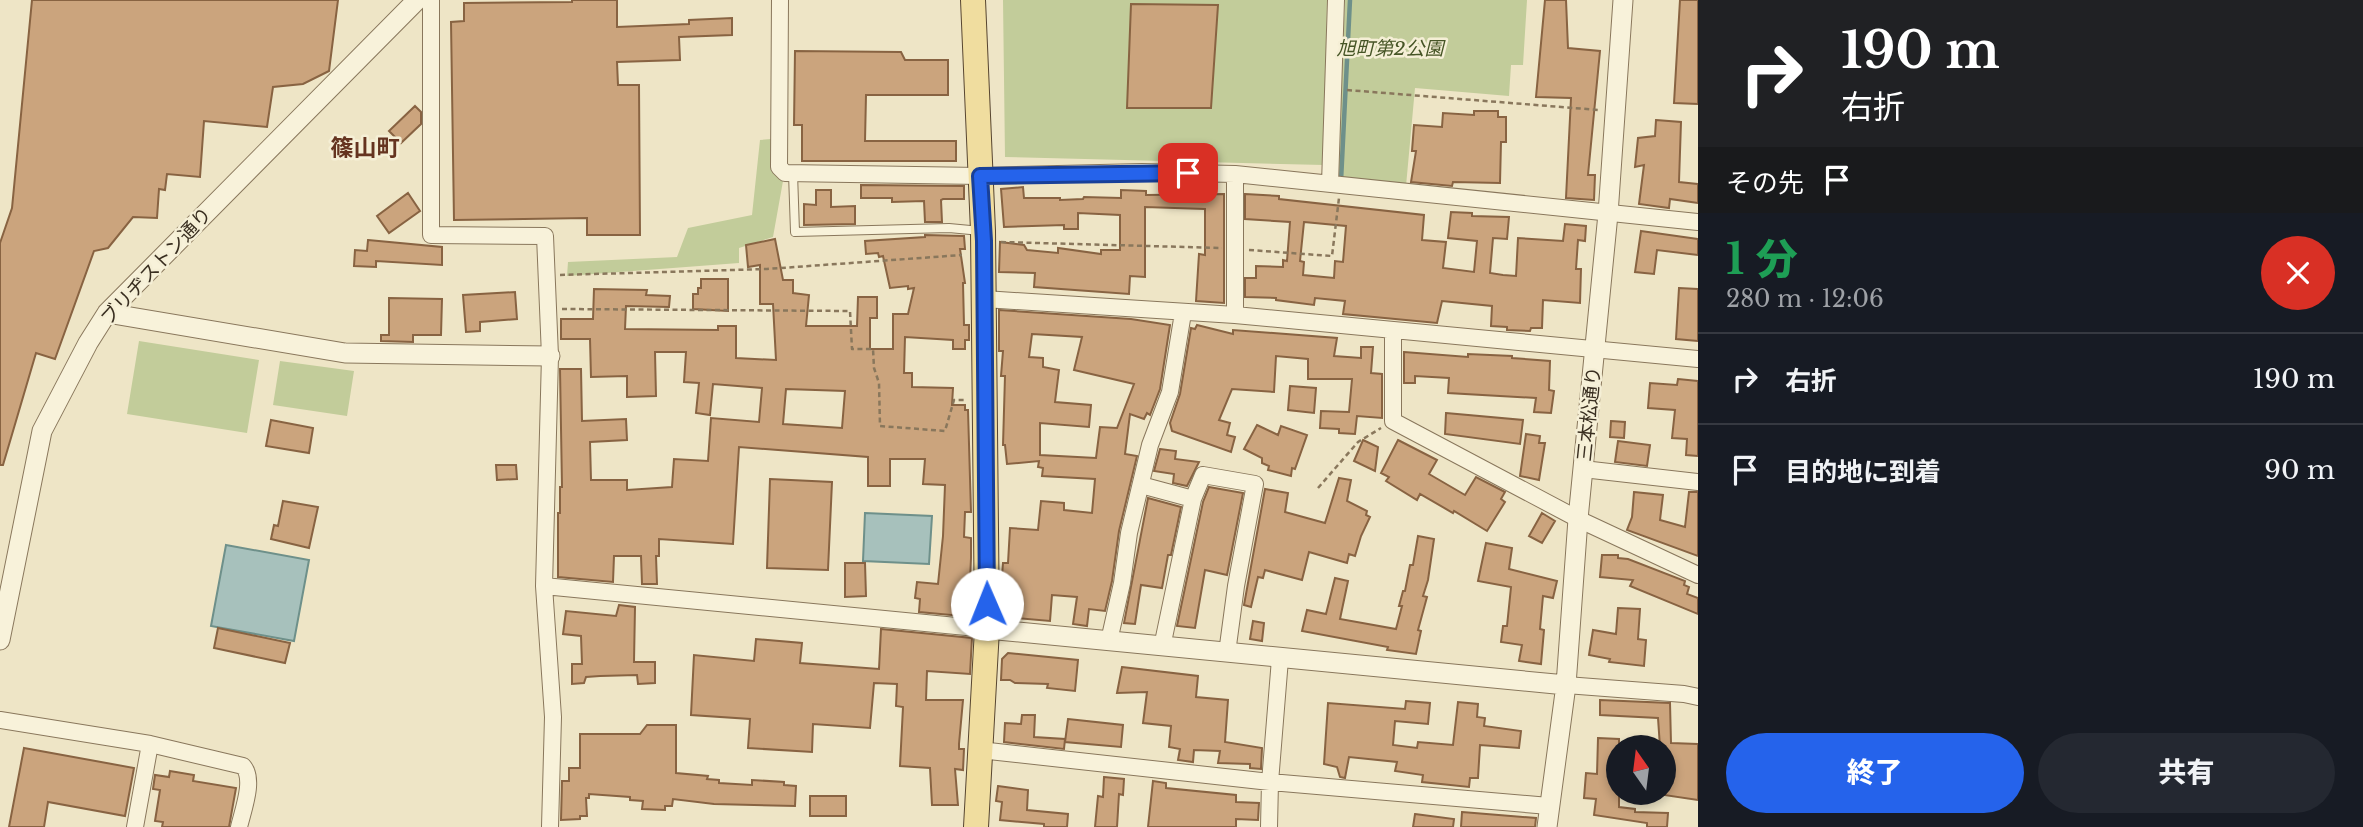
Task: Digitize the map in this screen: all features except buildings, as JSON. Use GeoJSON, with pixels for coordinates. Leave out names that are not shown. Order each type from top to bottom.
{"type":"FeatureCollection","features":[{"type":"Feature","properties":{"kind":"main road"},"geometry":{"type":"LineString","coordinates":[[972,0],[984,236],[987,629],[976,827]]}},
{"type":"Feature","properties":{"kind":"street","name":"ブリヂストン通り"},"geometry":{"type":"LineString","coordinates":[[0,640],[42,431],[88,343],[107,313],[417,0]]}},
{"type":"Feature","properties":{"kind":"street"},"geometry":{"type":"LineString","coordinates":[[431,0],[431,235],[544,236],[550,356],[544,586],[553,718],[550,827]]}},
{"type":"Feature","properties":{"kind":"street"},"geometry":{"type":"LineString","coordinates":[[780,0],[779,167],[785,173],[980,176],[1142,172],[1235,174],[1698,222]]}},
{"type":"Feature","properties":{"kind":"street"},"geometry":{"type":"LineString","coordinates":[[1335,185],[1333,89],[1336,0]]}},
{"type":"Feature","properties":{"kind":"street","name":"三本松通り"},"geometry":{"type":"LineString","coordinates":[[1546,827],[1566,685],[1578,519],[1608,214],[1623,0]]}},
{"type":"Feature","properties":{"kind":"street"},"geometry":{"type":"LineString","coordinates":[[1235,174],[1235,315]]}},
{"type":"Feature","properties":{"kind":"street"},"geometry":{"type":"LineString","coordinates":[[984,299],[1235,315],[1698,359]]}},
{"type":"Feature","properties":{"kind":"street"},"geometry":{"type":"LineString","coordinates":[[107,313],[345,353],[550,356]]}},
{"type":"Feature","properties":{"kind":"street"},"geometry":{"type":"LineString","coordinates":[[1109,641],[1122,583],[1129,533],[1150,445],[1170,392],[1182,313]]}},
{"type":"Feature","properties":{"kind":"street"},"geometry":{"type":"LineString","coordinates":[[1393,331],[1393,421],[1578,519],[1698,575]]}},
{"type":"Feature","properties":{"kind":"street"},"geometry":{"type":"LineString","coordinates":[[1583,469],[1698,482]]}},
{"type":"Feature","properties":{"kind":"street"},"geometry":{"type":"LineString","coordinates":[[1162,647],[1193,499],[1203,475],[1255,484],[1227,653]]}},
{"type":"Feature","properties":{"kind":"street"},"geometry":{"type":"LineString","coordinates":[[1141,485],[1193,499]]}},
{"type":"Feature","properties":{"kind":"street"},"geometry":{"type":"LineString","coordinates":[[544,586],[1280,659],[1698,697]]}},
{"type":"Feature","properties":{"kind":"street"},"geometry":{"type":"LineString","coordinates":[[1269,827],[1280,659]]}},
{"type":"Feature","properties":{"kind":"street"},"geometry":{"type":"LineString","coordinates":[[0,720],[150,744],[243,766],[248,780],[239,827]]}},
{"type":"Feature","properties":{"kind":"street"},"geometry":{"type":"LineString","coordinates":[[135,827],[150,744]]}},
{"type":"Feature","properties":{"kind":"street"},"geometry":{"type":"LineString","coordinates":[[980,751],[1270,782],[1549,806]]}},
{"type":"Feature","properties":{"kind":"lane"},"geometry":{"type":"LineString","coordinates":[[793,173],[794,232],[949,228],[984,236]]}},
{"type":"Feature","properties":{"kind":"path"},"geometry":{"type":"LineString","coordinates":[[1333,89],[1615,111]]}},
{"type":"Feature","properties":{"kind":"path"},"geometry":{"type":"LineString","coordinates":[[984,236],[1235,248],[1332,256],[1335,185]]}},
{"type":"Feature","properties":{"kind":"path"},"geometry":{"type":"LineString","coordinates":[[546,275],[767,269],[962,255]]}},
{"type":"Feature","properties":{"kind":"path"},"geometry":{"type":"LineString","coordinates":[[548,309],[850,310],[852,349],[873,349],[874,368],[879,383],[880,426],[945,431],[954,400],[984,401]]}},
{"type":"Feature","properties":{"kind":"path"},"geometry":{"type":"LineString","coordinates":[[1318,488],[1358,442],[1393,421]]}},
{"type":"Feature","properties":{"kind":"green space"},"geometry":{"type":"Polygon","coordinates":[[[1003,0],[1327,0],[1324,165],[1005,157],[1003,0]]]}},
{"type":"Feature","properties":{"kind":"green space","name":"旭町第2公園"},"geometry":{"type":"Polygon","coordinates":[[[1345,0],[1527,0],[1523,65],[1511,65],[1509,96],[1415,88],[1406,186],[1336,180],[1345,0]]]}},
{"type":"Feature","properties":{"kind":"green space"},"geometry":{"type":"Polygon","coordinates":[[[771,139],[772,167],[783,181],[773,237],[739,248],[739,263],[567,276],[568,262],[677,257],[688,228],[752,215],[760,140],[771,139]]]}},
{"type":"Feature","properties":{"kind":"green space"},"geometry":{"type":"Polygon","coordinates":[[[139,341],[259,360],[247,433],[127,414],[139,341]]]}},
{"type":"Feature","properties":{"kind":"green space"},"geometry":{"type":"Polygon","coordinates":[[[280,361],[354,371],[347,416],[273,405],[280,361]]]}},
{"type":"Feature","properties":{"kind":"water"},"geometry":{"type":"Polygon","coordinates":[[[865,513],[932,516],[929,564],[863,561],[865,513]]]}},
{"type":"Feature","properties":{"kind":"water"},"geometry":{"type":"Polygon","coordinates":[[[226,545],[309,560],[294,641],[211,626],[226,545]]]}},
{"type":"Feature","properties":{"kind":"waterway"},"geometry":{"type":"LineString","coordinates":[[1341,181],[1350,0]]}},
{"type":"Feature","properties":{"kind":"district","name":"篠山町"},"geometry":{"type":"Point","coordinates":[365,148]}},
{"type":"Feature","properties":{"kind":"route"},"geometry":{"type":"LineString","coordinates":[[987,604],[984,241],[980,176],[1188,173]]}}]}
